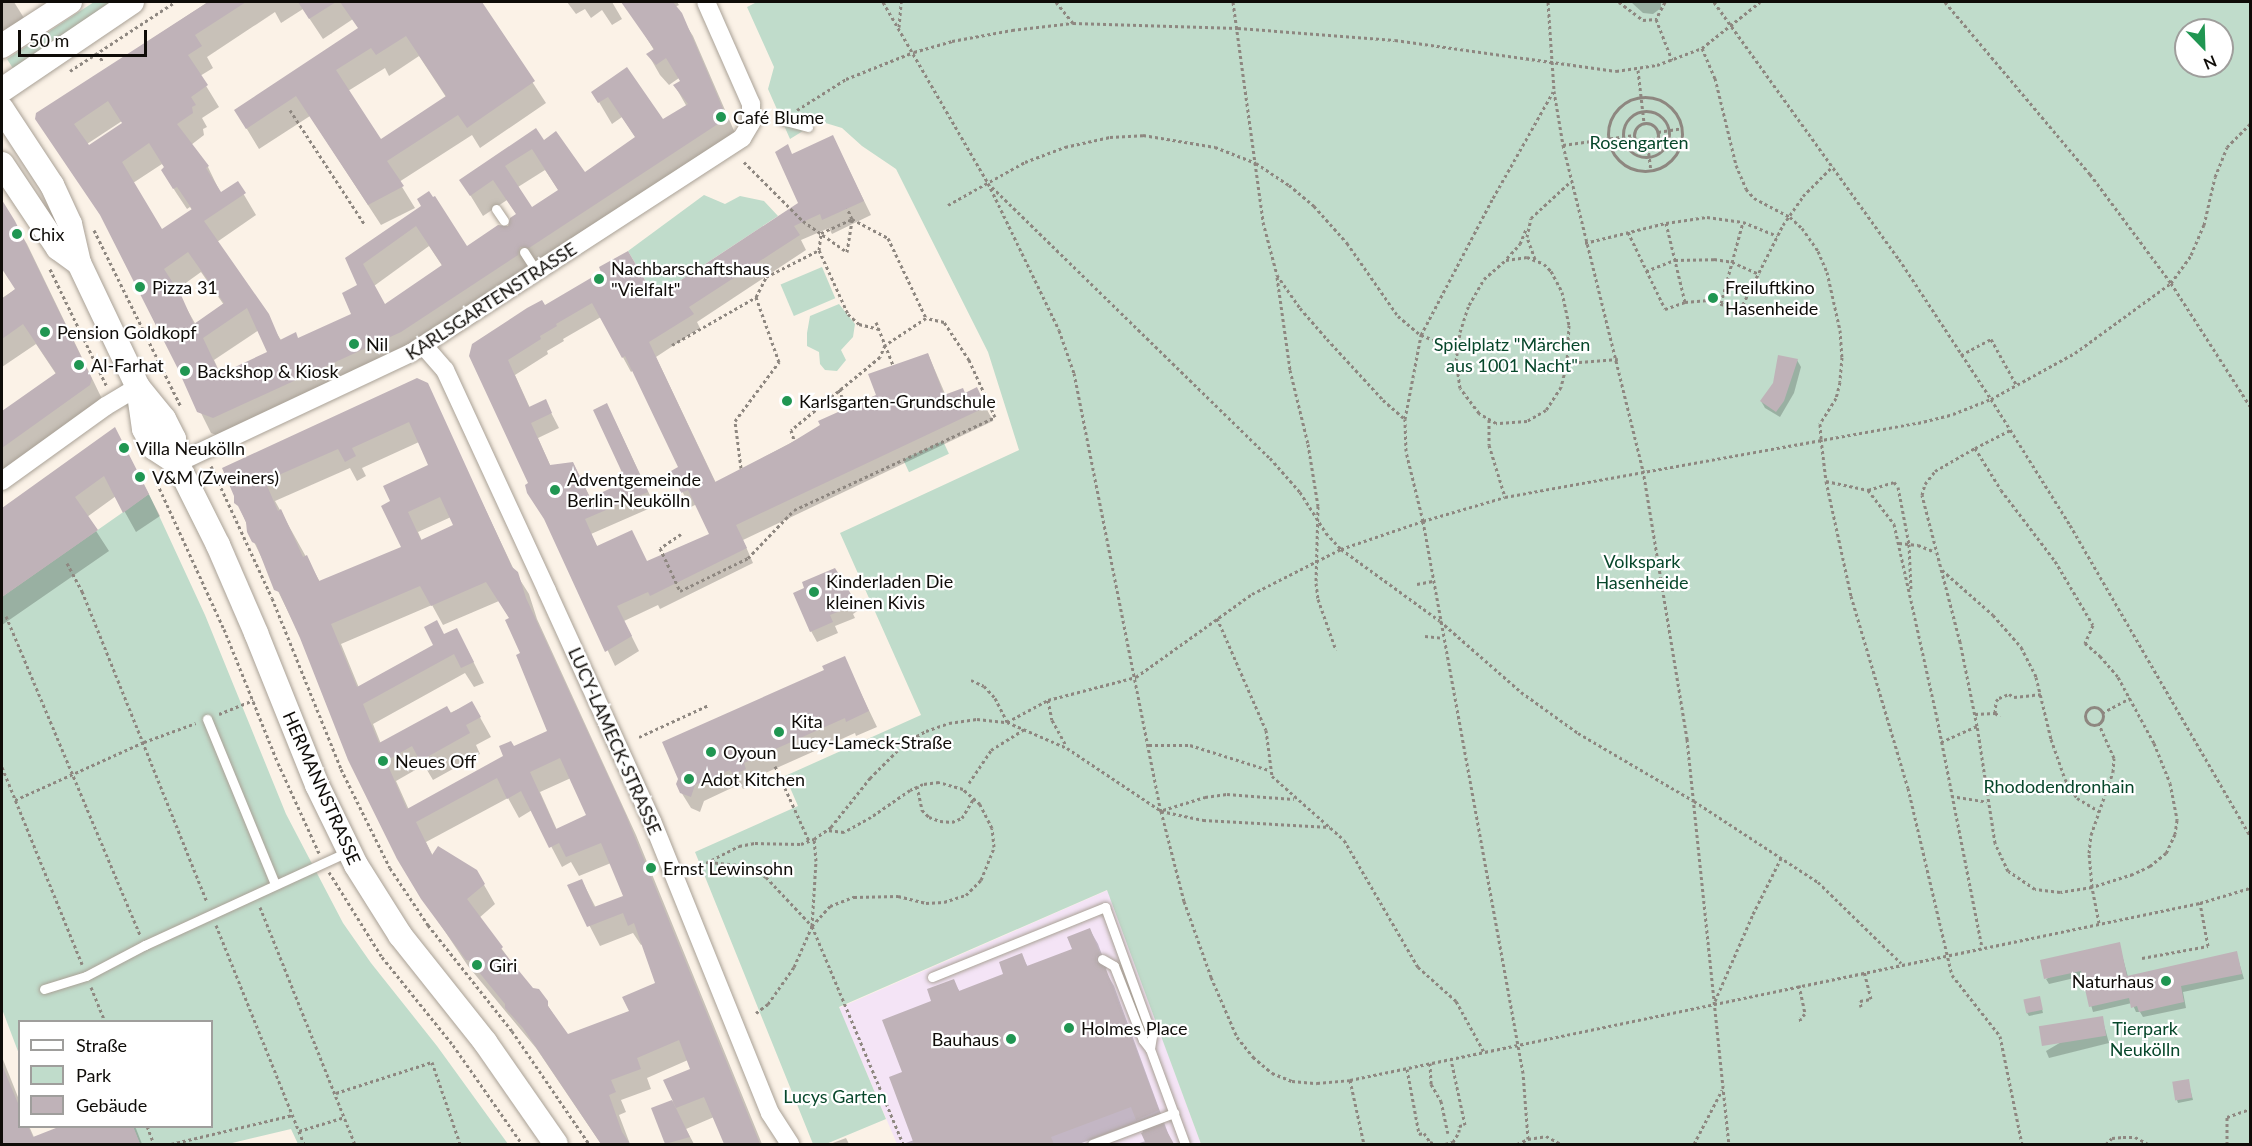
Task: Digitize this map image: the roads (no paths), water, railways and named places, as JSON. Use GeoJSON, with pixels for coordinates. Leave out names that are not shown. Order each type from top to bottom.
{"type":"FeatureCollection","features":[{"type":"Feature","properties":{"kind":"main road"},"geometry":{"type":"LineString","coordinates":[[2,46],[70,2]]}},
{"type":"Feature","properties":{"kind":"main road"},"geometry":{"type":"LineString","coordinates":[[2,90],[132,2]]}},
{"type":"Feature","properties":{"kind":"main road","name":"HERMANNSTRASSE"},"geometry":{"type":"LineString","coordinates":[[2,109],[52,184],[70,224],[79,263],[138,387],[166,423],[174,439],[177,463],[227,567],[317,785],[349,851],[400,935],[485,1042],[556,1144]]}},
{"type":"Feature","properties":{"kind":"main road","name":"HERMANNSTRASSE"},"geometry":{"type":"LineString","coordinates":[[2,164],[58,248],[79,263]]}},
{"type":"Feature","properties":{"kind":"street","name":"KARLSGARTENSTRASSE"},"geometry":{"type":"LineString","coordinates":[[177,463],[424,346],[742,138],[752,123],[751,104],[706,2]]}},
{"type":"Feature","properties":{"kind":"street","name":"LUCY-LAMECK-STRASSE"},"geometry":{"type":"LineString","coordinates":[[424,346],[445,370],[631,774],[770,1113],[790,1144]]}},
{"type":"Feature","properties":{"kind":"street"},"geometry":{"type":"LineString","coordinates":[[2,481],[106,406],[138,387]]}},
{"type":"Feature","properties":{"kind":"lane"},"geometry":{"type":"LineString","coordinates":[[782,120],[808,127]]}},
{"type":"Feature","properties":{"kind":"lane"},"geometry":{"type":"LineString","coordinates":[[496,209],[504,221]]}},
{"type":"Feature","properties":{"kind":"lane"},"geometry":{"type":"LineString","coordinates":[[524,252],[537,272]]}},
{"type":"Feature","properties":{"kind":"lane"},"geometry":{"type":"LineString","coordinates":[[207,719],[275,884]]}},
{"type":"Feature","properties":{"kind":"lane"},"geometry":{"type":"LineString","coordinates":[[44,989],[86,976],[145,945],[349,851]]}},
{"type":"Feature","properties":{"kind":"lane"},"geometry":{"type":"LineString","coordinates":[[933,977],[1105,907],[1152,1036],[1150,1049]]}},
{"type":"Feature","properties":{"kind":"lane"},"geometry":{"type":"LineString","coordinates":[[1102,959],[1114,966],[1143,1040],[1150,1049],[1185,1144]]}},
{"type":"Feature","properties":{"kind":"lane"},"geometry":{"type":"LineString","coordinates":[[1092,1144],[1174,1113]]}},
{"type":"Feature","properties":{"kind":"place","name":"Café Blume"},"geometry":{"type":"Point","coordinates":[721,117]}},
{"type":"Feature","properties":{"kind":"place","name":"Chix"},"geometry":{"type":"Point","coordinates":[17,234]}},
{"type":"Feature","properties":{"kind":"place","name":"Nachbarschaftshaus \"Vielfalt\""},"geometry":{"type":"Point","coordinates":[599,279]}},
{"type":"Feature","properties":{"kind":"place","name":"Pizza 31"},"geometry":{"type":"Point","coordinates":[140,287]}},
{"type":"Feature","properties":{"kind":"place","name":"Freiluftkino Hasenheide"},"geometry":{"type":"Point","coordinates":[1713,298]}},
{"type":"Feature","properties":{"kind":"place","name":"Pension Goldkopf"},"geometry":{"type":"Point","coordinates":[45,332]}},
{"type":"Feature","properties":{"kind":"place","name":"Nil"},"geometry":{"type":"Point","coordinates":[354,344]}},
{"type":"Feature","properties":{"kind":"place","name":"Al-Farhat"},"geometry":{"type":"Point","coordinates":[79,365]}},
{"type":"Feature","properties":{"kind":"place","name":"Backshop & Kiosk"},"geometry":{"type":"Point","coordinates":[185,371]}},
{"type":"Feature","properties":{"kind":"place","name":"Karlsgarten-Grundschule"},"geometry":{"type":"Point","coordinates":[787,401]}},
{"type":"Feature","properties":{"kind":"place","name":"Villa Neukölln"},"geometry":{"type":"Point","coordinates":[124,448]}},
{"type":"Feature","properties":{"kind":"place","name":"V&M (Zweiners)"},"geometry":{"type":"Point","coordinates":[140,477]}},
{"type":"Feature","properties":{"kind":"place","name":"Adventgemeinde Berlin-Neukölln"},"geometry":{"type":"Point","coordinates":[555,490]}},
{"type":"Feature","properties":{"kind":"place","name":"Kinderladen Die kleinen Kivis"},"geometry":{"type":"Point","coordinates":[814,592]}},
{"type":"Feature","properties":{"kind":"place","name":"Kita Lucy-Lameck-Straße"},"geometry":{"type":"Point","coordinates":[779,732]}},
{"type":"Feature","properties":{"kind":"place","name":"Oyoun"},"geometry":{"type":"Point","coordinates":[711,752]}},
{"type":"Feature","properties":{"kind":"place","name":"Neues Off"},"geometry":{"type":"Point","coordinates":[383,761]}},
{"type":"Feature","properties":{"kind":"place","name":"Adot Kitchen"},"geometry":{"type":"Point","coordinates":[689,779]}},
{"type":"Feature","properties":{"kind":"place","name":"Ernst Lewinsohn"},"geometry":{"type":"Point","coordinates":[651,868]}},
{"type":"Feature","properties":{"kind":"place","name":"Giri"},"geometry":{"type":"Point","coordinates":[477,965]}},
{"type":"Feature","properties":{"kind":"place","name":"Naturhaus"},"geometry":{"type":"Point","coordinates":[2166,981]}},
{"type":"Feature","properties":{"kind":"place","name":"Holmes Place"},"geometry":{"type":"Point","coordinates":[1069,1028]}},
{"type":"Feature","properties":{"kind":"place","name":"Bauhaus"},"geometry":{"type":"Point","coordinates":[1011,1039]}},
{"type":"Feature","properties":{"kind":"park label","name":"Rosengarten"},"geometry":{"type":"Point","coordinates":[1639,142]}},
{"type":"Feature","properties":{"kind":"park label","name":"Spielplatz \"Märchen aus 1001 Nacht\""},"geometry":{"type":"Point","coordinates":[1512,355]}},
{"type":"Feature","properties":{"kind":"park label","name":"Volkspark Hasenheide"},"geometry":{"type":"Point","coordinates":[1642,572]}},
{"type":"Feature","properties":{"kind":"park label","name":"Rhododendronhain"},"geometry":{"type":"Point","coordinates":[2059,786]}},
{"type":"Feature","properties":{"kind":"park label","name":"Tierpark Neukölln"},"geometry":{"type":"Point","coordinates":[2145,1039]}},
{"type":"Feature","properties":{"kind":"park label","name":"Lucys Garten"},"geometry":{"type":"Point","coordinates":[835,1096]}}]}
